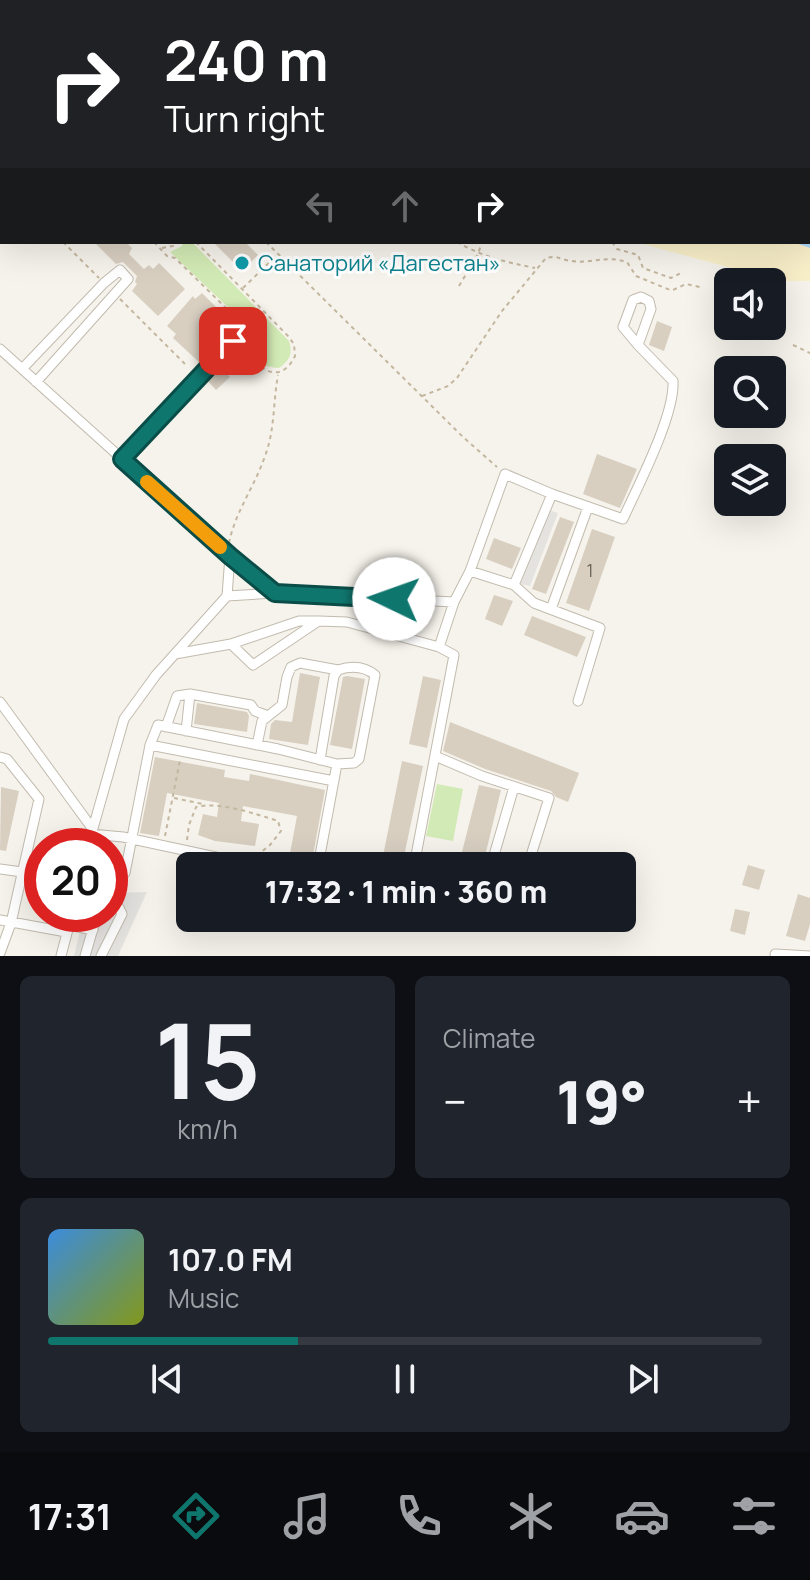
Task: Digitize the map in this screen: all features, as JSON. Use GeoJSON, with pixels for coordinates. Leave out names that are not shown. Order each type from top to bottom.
{"type":"FeatureCollection","features":[{"type":"Feature","properties":{"kind":"street"},"geometry":{"type":"LineString","coordinates":[[22,369],[120,270],[128,279],[36,382]]}},
{"type":"Feature","properties":{"kind":"street"},"geometry":{"type":"LineString","coordinates":[[439,647],[505,474],[623,519],[674,393],[673,381],[638,345],[623,327],[633,300],[641,297],[649,301],[651,309],[638,345]]}},
{"type":"Feature","properties":{"kind":"street"},"geometry":{"type":"LineString","coordinates":[[122,459],[233,341]]}},
{"type":"Feature","properties":{"kind":"street"},"geometry":{"type":"LineString","coordinates":[[0,349],[275,593]]}},
{"type":"Feature","properties":{"kind":"street"},"geometry":{"type":"LineString","coordinates":[[514,585],[552,494]]}},
{"type":"Feature","properties":{"kind":"street"},"geometry":{"type":"LineString","coordinates":[[551,609],[588,507]]}},
{"type":"Feature","properties":{"kind":"street"},"geometry":{"type":"LineString","coordinates":[[92,828],[124,719],[156,675],[227,596],[230,556]]}},
{"type":"Feature","properties":{"kind":"street"},"geometry":{"type":"LineString","coordinates":[[470,571],[514,585],[534,603],[600,628],[578,701]]}},
{"type":"Feature","properties":{"kind":"street"},"geometry":{"type":"LineString","coordinates":[[227,596],[275,593],[454,602]]}},
{"type":"Feature","properties":{"kind":"street"},"geometry":{"type":"LineString","coordinates":[[175,654],[231,644],[299,621],[319,621],[347,622],[439,647],[454,655],[417,852]]}},
{"type":"Feature","properties":{"kind":"street"},"geometry":{"type":"LineString","coordinates":[[231,644],[253,665],[319,621]]}},
{"type":"Feature","properties":{"kind":"street"},"geometry":{"type":"LineString","coordinates":[[128,856],[150,745],[158,725],[337,764],[354,763],[359,759],[375,675],[370,670],[349,666],[338,670],[300,663],[291,667],[282,705],[262,721],[257,745]]}},
{"type":"Feature","properties":{"kind":"street"},"geometry":{"type":"LineString","coordinates":[[320,760],[334,676],[338,670]]}},
{"type":"Feature","properties":{"kind":"street"},"geometry":{"type":"LineString","coordinates":[[166,727],[177,696],[190,694],[251,705],[255,711],[268,716]]}},
{"type":"Feature","properties":{"kind":"street"},"geometry":{"type":"LineString","coordinates":[[186,731],[190,694]]}},
{"type":"Feature","properties":{"kind":"street"},"geometry":{"type":"LineString","coordinates":[[0,702],[89,828]]}},
{"type":"Feature","properties":{"kind":"street"},"geometry":{"type":"LineString","coordinates":[[150,745],[334,781]]}},
{"type":"Feature","properties":{"kind":"street"},"geometry":{"type":"LineString","coordinates":[[435,756],[482,776],[549,798],[532,852]]}},
{"type":"Feature","properties":{"kind":"street"},"geometry":{"type":"LineString","coordinates":[[0,757],[7,759],[39,799],[22,872],[5,922],[0,953]]}},
{"type":"Feature","properties":{"kind":"street"},"geometry":{"type":"LineString","coordinates":[[321,852],[337,764]]}},
{"type":"Feature","properties":{"kind":"street"},"geometry":{"type":"LineString","coordinates":[[495,852],[514,787]]}},
{"type":"Feature","properties":{"kind":"street"},"geometry":{"type":"LineString","coordinates":[[128,838],[186,852]]}},
{"type":"Feature","properties":{"kind":"street"},"geometry":{"type":"LineString","coordinates":[[0,869],[22,872]]}},
{"type":"Feature","properties":{"kind":"street"},"geometry":{"type":"LineString","coordinates":[[61,956],[67,932]]}},
{"type":"Feature","properties":{"kind":"street"},"geometry":{"type":"LineString","coordinates":[[85,956],[92,932]]}},
{"type":"Feature","properties":{"kind":"street"},"geometry":{"type":"LineString","coordinates":[[101,956],[113,932]]}},
{"type":"Feature","properties":{"kind":"street"},"geometry":{"type":"LineString","coordinates":[[775,954],[810,956]]}},
{"type":"Feature","properties":{"kind":"path"},"geometry":{"type":"LineString","coordinates":[[65,244],[104,283]]}},
{"type":"Feature","properties":{"kind":"path"},"geometry":{"type":"LineString","coordinates":[[156,244],[167,256],[175,258],[227,309],[229,312],[219,324],[233,341],[269,372],[285,369],[295,356],[294,344],[198,244]]}},
{"type":"Feature","properties":{"kind":"path"},"geometry":{"type":"LineString","coordinates":[[160,248],[174,244]]}},
{"type":"Feature","properties":{"kind":"path"},"geometry":{"type":"LineString","coordinates":[[268,244],[463,437],[505,474]]}},
{"type":"Feature","properties":{"kind":"path"},"geometry":{"type":"LineString","coordinates":[[460,244],[498,261],[536,269]]}},
{"type":"Feature","properties":{"kind":"path"},"geometry":{"type":"LineString","coordinates":[[459,286],[481,244]]}},
{"type":"Feature","properties":{"kind":"path"},"geometry":{"type":"LineString","coordinates":[[613,244],[617,249],[638,255],[643,268],[671,278],[683,272]]}},
{"type":"Feature","properties":{"kind":"path"},"geometry":{"type":"LineString","coordinates":[[243,288],[278,254]]}},
{"type":"Feature","properties":{"kind":"path"},"geometry":{"type":"LineString","coordinates":[[422,396],[448,386],[457,378],[502,311],[546,258],[556,256],[573,262],[617,259],[627,262],[636,276],[670,290],[686,284],[700,287]]}},
{"type":"Feature","properties":{"kind":"path"},"geometry":{"type":"LineString","coordinates":[[116,295],[185,364]]}},
{"type":"Feature","properties":{"kind":"path"},"geometry":{"type":"LineString","coordinates":[[793,345],[810,353]]}},
{"type":"Feature","properties":{"kind":"path"},"geometry":{"type":"LineString","coordinates":[[230,556],[228,546],[232,527],[259,472],[272,434],[278,372]]}},
{"type":"Feature","properties":{"kind":"path"},"geometry":{"type":"LineString","coordinates":[[163,846],[182,751]]}},
{"type":"Feature","properties":{"kind":"path"},"geometry":{"type":"LineString","coordinates":[[173,798],[278,821],[281,831],[261,852]]}},
{"type":"Feature","properties":{"kind":"path"},"geometry":{"type":"LineString","coordinates":[[190,852],[189,825],[196,807],[206,804]]}},
{"type":"Feature","properties":{"kind":"green space"},"geometry":{"type":"Polygon","coordinates":[[[194,244],[289,341],[291,350],[283,365],[270,367],[255,360],[224,327],[231,314],[230,309],[170,252],[194,244]]]}},
{"type":"Feature","properties":{"kind":"green space"},"geometry":{"type":"Polygon","coordinates":[[[437,784],[463,789],[453,841],[426,836],[437,784]]]}},
{"type":"Feature","properties":{"kind":"sand"},"geometry":{"type":"Polygon","coordinates":[[[642,244],[799,244],[810,248],[810,281],[786,281],[786,268],[732,268],[642,244]]]}},
{"type":"Feature","properties":{"kind":"shaded area"},"geometry":{"type":"Polygon","coordinates":[[[549,510],[558,513],[530,586],[520,584],[549,510]]]}},
{"type":"Feature","properties":{"kind":"shaded area"},"geometry":{"type":"Polygon","coordinates":[[[147,892],[118,956],[74,956],[80,932],[128,932],[128,893],[147,892]]]}},
{"type":"Feature","properties":{"kind":"building"},"geometry":{"type":"Polygon","coordinates":[[[96,244],[128,244],[132,248],[129,254],[144,269],[149,265],[153,269],[159,263],[185,289],[158,316],[132,291],[137,284],[137,276],[123,262],[116,264],[96,244]]]}},
{"type":"Feature","properties":{"kind":"building","name":"Санаторий «Дагестан»"},"geometry":{"type":"Polygon","coordinates":[[[215,244],[247,244],[258,255],[242,271],[215,244]]]}},
{"type":"Feature","properties":{"kind":"building"},"geometry":{"type":"Polygon","coordinates":[[[202,293],[221,312],[210,325],[224,340],[201,364],[173,338],[176,334],[167,326],[193,296],[195,299],[202,293]]]}},
{"type":"Feature","properties":{"kind":"building"},"geometry":{"type":"Polygon","coordinates":[[[657,321],[672,327],[664,351],[649,345],[657,321]]]}},
{"type":"Feature","properties":{"kind":"building"},"geometry":{"type":"Polygon","coordinates":[[[220,367],[230,377],[216,390],[207,380],[220,367]]]}},
{"type":"Feature","properties":{"kind":"building"},"geometry":{"type":"Polygon","coordinates":[[[597,454],[637,469],[620,508],[583,494],[597,454]]]}},
{"type":"Feature","properties":{"kind":"building"},"geometry":{"type":"Polygon","coordinates":[[[560,517],[574,522],[546,594],[532,589],[560,517]]]}},
{"type":"Feature","properties":{"kind":"building"},"geometry":{"type":"Polygon","coordinates":[[[592,529],[615,537],[589,611],[566,603],[592,529]]]}},
{"type":"Feature","properties":{"kind":"building"},"geometry":{"type":"Polygon","coordinates":[[[494,538],[521,548],[512,569],[486,559],[494,538]]]}},
{"type":"Feature","properties":{"kind":"building"},"geometry":{"type":"Polygon","coordinates":[[[494,595],[513,601],[502,626],[485,619],[494,595]]]}},
{"type":"Feature","properties":{"kind":"building"},"geometry":{"type":"Polygon","coordinates":[[[532,616],[586,637],[577,657],[524,635],[532,616]]]}},
{"type":"Feature","properties":{"kind":"building"},"geometry":{"type":"Polygon","coordinates":[[[300,673],[320,677],[308,745],[269,739],[271,724],[275,720],[292,722],[300,673]]]}},
{"type":"Feature","properties":{"kind":"building"},"geometry":{"type":"Polygon","coordinates":[[[423,676],[441,680],[427,748],[409,744],[423,676]]]}},
{"type":"Feature","properties":{"kind":"building"},"geometry":{"type":"Polygon","coordinates":[[[343,677],[365,679],[352,749],[330,745],[343,677]]]}},
{"type":"Feature","properties":{"kind":"building"},"geometry":{"type":"Polygon","coordinates":[[[197,703],[247,712],[247,732],[194,724],[197,703]]]}},
{"type":"Feature","properties":{"kind":"building"},"geometry":{"type":"Polygon","coordinates":[[[450,722],[579,773],[568,802],[551,791],[443,751],[450,722]]]}},
{"type":"Feature","properties":{"kind":"building"},"geometry":{"type":"Polygon","coordinates":[[[155,757],[225,770],[224,777],[249,781],[250,774],[325,790],[314,852],[290,852],[297,816],[243,806],[241,821],[259,824],[255,846],[215,841],[198,835],[203,814],[217,817],[219,803],[167,793],[159,836],[140,833],[155,757]]]}},
{"type":"Feature","properties":{"kind":"building"},"geometry":{"type":"Polygon","coordinates":[[[402,761],[423,766],[405,852],[384,852],[402,761]]]}},
{"type":"Feature","properties":{"kind":"building"},"geometry":{"type":"Polygon","coordinates":[[[479,785],[501,790],[486,852],[462,852],[479,785]]]}},
{"type":"Feature","properties":{"kind":"building"},"geometry":{"type":"Polygon","coordinates":[[[1,787],[19,791],[6,851],[0,850],[1,787]]]}},
{"type":"Feature","properties":{"kind":"building"},"geometry":{"type":"Polygon","coordinates":[[[748,865],[765,870],[759,890],[742,885],[748,865]]]}},
{"type":"Feature","properties":{"kind":"building"},"geometry":{"type":"Polygon","coordinates":[[[798,894],[810,898],[810,924],[805,941],[786,936],[798,894]]]}},
{"type":"Feature","properties":{"kind":"building"},"geometry":{"type":"Polygon","coordinates":[[[735,909],[750,912],[745,935],[730,931],[735,909]]]}},
{"type":"Feature","properties":{"kind":"slow traffic"},"geometry":{"type":"LineString","coordinates":[[147,482],[220,547]]}},
{"type":"Feature","properties":{"kind":"place","name":"Санаторий «Дагестан»"},"geometry":{"type":"Point","coordinates":[242,263]}},
{"type":"Feature","properties":{"kind":"route"},"geometry":{"type":"LineString","coordinates":[[233,341],[122,459],[275,593],[394,599]]}}]}
